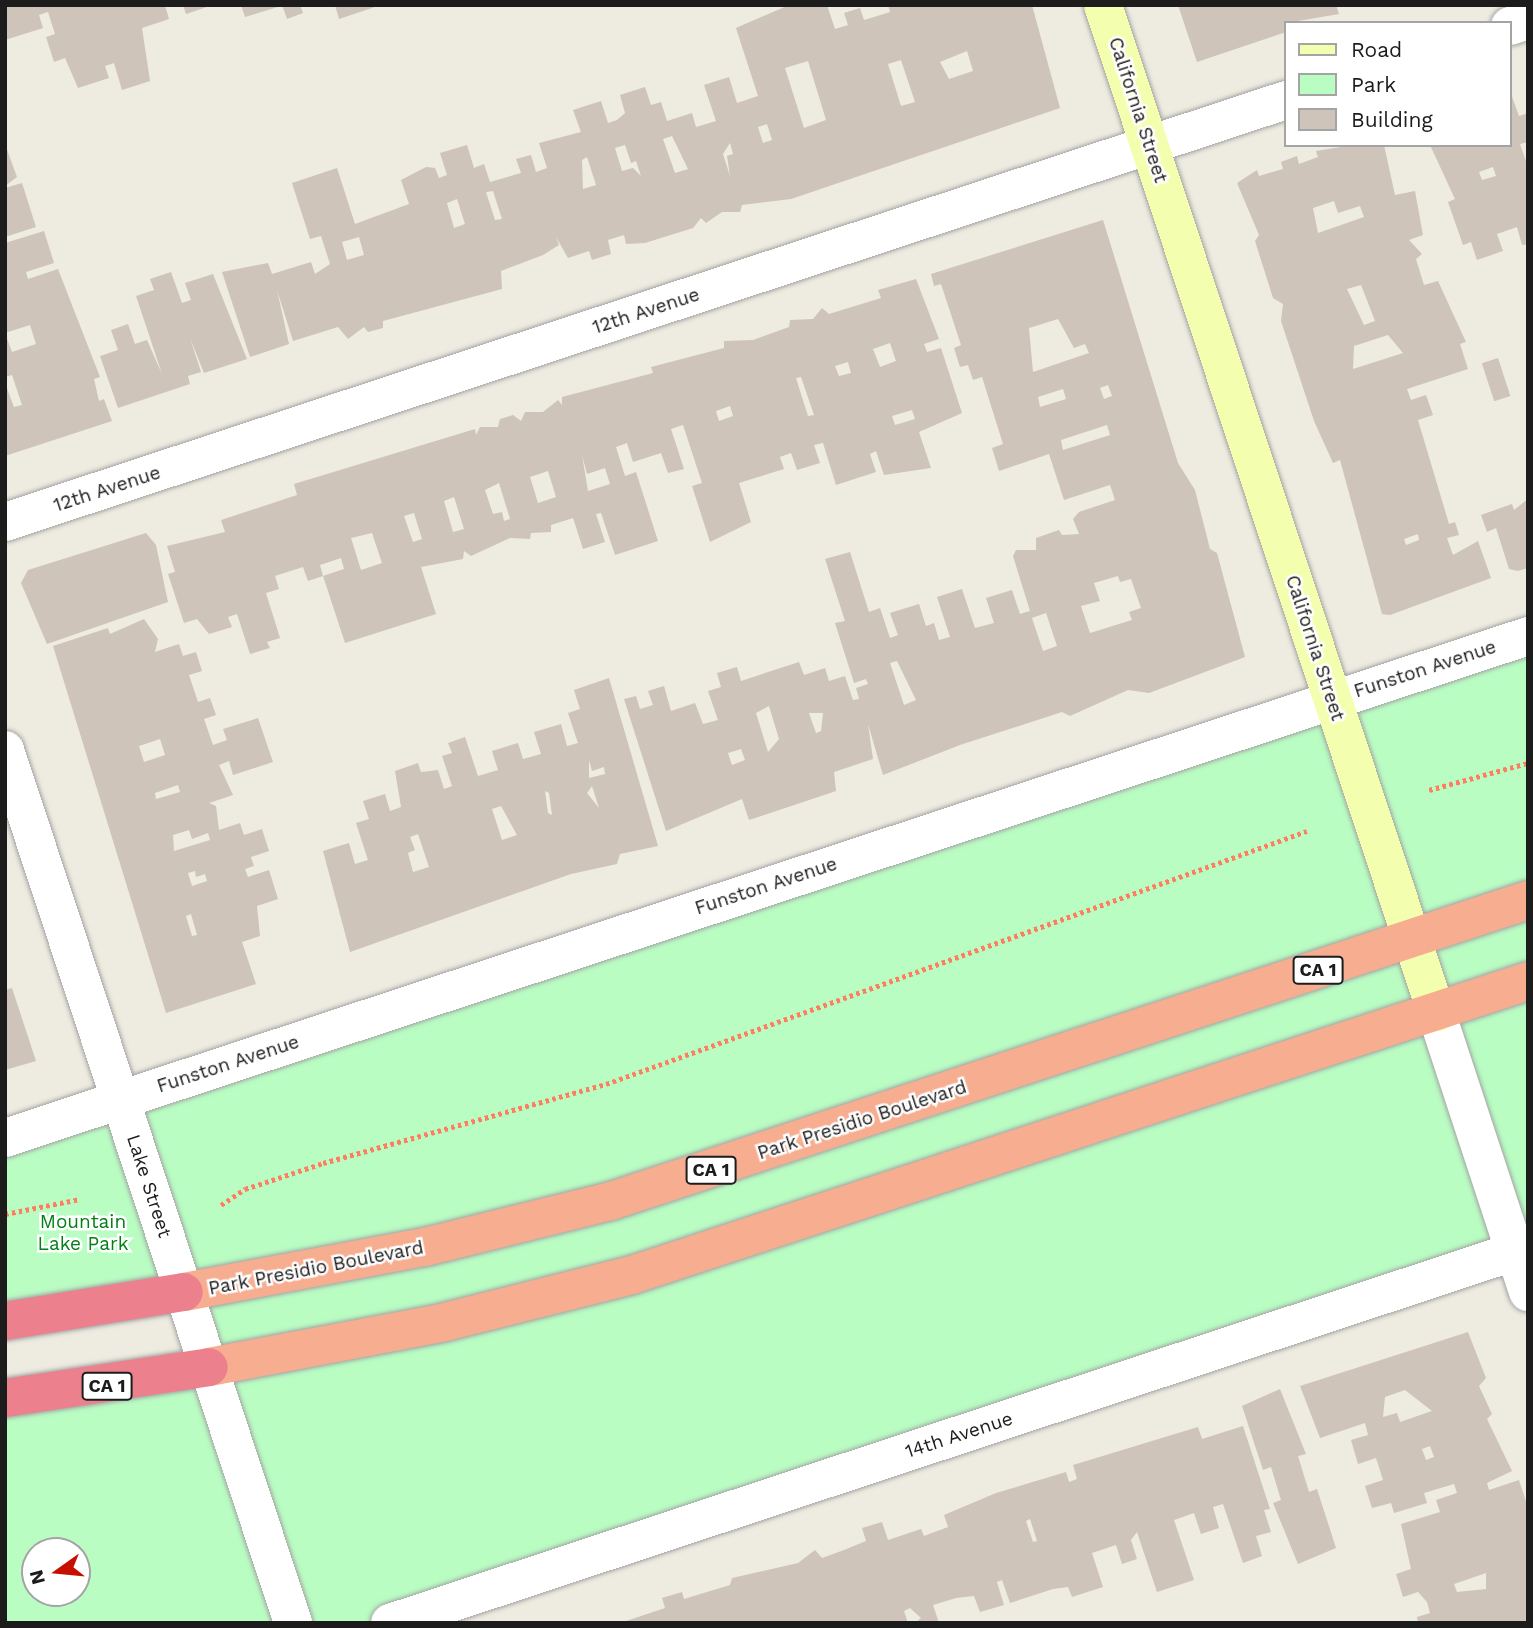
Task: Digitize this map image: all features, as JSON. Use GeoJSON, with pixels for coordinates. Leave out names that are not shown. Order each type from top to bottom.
{"type":"FeatureCollection","features":[{"type":"Feature","properties":{"kind":"highway","name":"Park Presidio Boulevard"},"geometry":{"type":"LineString","coordinates":[[184,1292],[412,1250],[611,1200],[1528,900]]}},
{"type":"Feature","properties":{"kind":"highway","name":"CA 1"},"geometry":{"type":"LineString","coordinates":[[5,1398],[209,1367],[453,1320],[632,1275],[1528,981]]}},
{"type":"Feature","properties":{"kind":"highway","name":"CA 1"},"geometry":{"type":"LineString","coordinates":[[5,1321],[184,1292]]}},
{"type":"Feature","properties":{"kind":"main road","name":"California Street"},"geometry":{"type":"LineString","coordinates":[[1103,5],[1436,1012]]}},
{"type":"Feature","properties":{"kind":"street","name":"12th Avenue"},"geometry":{"type":"LineString","coordinates":[[5,523],[1284,101]]}},
{"type":"Feature","properties":{"kind":"street","name":"Funston Avenue"},"geometry":{"type":"LineString","coordinates":[[5,1138],[1528,636]]}},
{"type":"Feature","properties":{"kind":"street","name":"Lake Street"},"geometry":{"type":"LineString","coordinates":[[5,750],[293,1623]]}},
{"type":"Feature","properties":{"kind":"street","name":"California Street"},"geometry":{"type":"LineString","coordinates":[[1436,1012],[1521,1249],[1528,1292]]}},
{"type":"Feature","properties":{"kind":"street","name":"14th Avenue"},"geometry":{"type":"LineString","coordinates":[[390,1623],[1521,1249]]}},
{"type":"Feature","properties":{"kind":"path"},"geometry":{"type":"LineString","coordinates":[[1429,790],[1528,763]]}},
{"type":"Feature","properties":{"kind":"path"},"geometry":{"type":"LineString","coordinates":[[221,1205],[245,1189],[323,1163],[606,1084],[1307,831]]}},
{"type":"Feature","properties":{"kind":"path"},"geometry":{"type":"LineString","coordinates":[[5,1214],[80,1199]]}},
{"type":"Feature","properties":{"kind":"green space","name":"Mountain Lake Park"},"geometry":{"type":"Polygon","coordinates":[[[1528,636],[1528,1248],[392,1623],[5,1623],[5,1398],[208,1367],[184,1292],[5,1321],[5,1138],[1528,636]]]}},
{"type":"Feature","properties":{"kind":"building"},"geometry":{"type":"Polygon","coordinates":[[[5,5],[165,5],[169,19],[142,28],[150,81],[122,90],[114,63],[105,66],[109,78],[78,88],[65,58],[54,62],[46,37],[55,34],[48,12],[39,15],[43,28],[5,40],[5,5]]]}},
{"type":"Feature","properties":{"kind":"building"},"geometry":{"type":"Polygon","coordinates":[[[183,5],[210,5],[210,6],[186,14],[183,5]]]}},
{"type":"Feature","properties":{"kind":"building"},"geometry":{"type":"Polygon","coordinates":[[[241,5],[281,5],[281,6],[245,17],[241,5]]]}},
{"type":"Feature","properties":{"kind":"building"},"geometry":{"type":"Polygon","coordinates":[[[282,5],[300,5],[303,13],[287,19],[282,5]]]}},
{"type":"Feature","properties":{"kind":"building"},"geometry":{"type":"Polygon","coordinates":[[[335,5],[378,5],[378,6],[339,19],[335,5]]]}},
{"type":"Feature","properties":{"kind":"building"},"geometry":{"type":"Polygon","coordinates":[[[789,5],[827,5],[835,29],[848,25],[844,13],[860,8],[864,20],[890,12],[888,5],[1032,5],[1060,108],[791,199],[742,205],[740,212],[722,212],[706,223],[701,218],[693,228],[645,243],[626,244],[624,235],[608,240],[611,254],[592,260],[589,251],[568,258],[556,237],[559,245],[543,255],[501,271],[502,289],[383,321],[383,328],[368,332],[364,327],[348,339],[338,327],[293,341],[277,290],[289,344],[250,357],[222,272],[268,263],[272,274],[311,262],[315,274],[330,264],[321,236],[310,239],[292,183],[337,168],[355,224],[409,204],[401,180],[426,167],[435,168],[439,178],[447,175],[440,153],[467,145],[474,168],[484,164],[490,182],[521,173],[516,159],[531,155],[536,172],[547,168],[539,143],[581,132],[573,110],[601,101],[608,123],[625,113],[620,95],[645,87],[651,105],[661,102],[667,121],[692,113],[696,127],[716,121],[704,85],[729,77],[737,103],[758,96],[736,28],[789,5]],[[967,51],[940,62],[949,79],[973,71],[967,51]],[[901,60],[888,64],[901,106],[915,102],[901,60]],[[808,61],[785,68],[804,128],[826,120],[808,61]],[[767,124],[758,127],[763,143],[772,140],[767,124]],[[672,136],[663,139],[675,173],[688,169],[672,136]],[[730,143],[723,154],[730,176],[727,156],[733,154],[730,143]],[[625,145],[615,148],[622,171],[633,168],[641,176],[636,161],[631,163],[625,145]],[[587,157],[582,160],[583,189],[596,185],[587,157]],[[493,191],[486,192],[495,220],[502,219],[493,191]],[[457,199],[447,203],[454,228],[465,224],[457,199]],[[359,237],[342,242],[347,260],[364,255],[359,237]]]}},
{"type":"Feature","properties":{"kind":"building"},"geometry":{"type":"Polygon","coordinates":[[[1178,5],[1336,5],[1339,14],[1284,21],[1284,33],[1197,62],[1178,5]]]}},
{"type":"Feature","properties":{"kind":"building"},"geometry":{"type":"Polygon","coordinates":[[[1512,97],[1519,116],[1528,113],[1528,142],[1520,144],[1528,167],[1528,244],[1522,245],[1517,227],[1497,234],[1503,251],[1477,260],[1471,242],[1463,245],[1448,202],[1455,199],[1431,147],[1512,147],[1512,97]],[[1493,167],[1479,172],[1482,180],[1496,176],[1493,167]]]}},
{"type":"Feature","properties":{"kind":"building"},"geometry":{"type":"Polygon","coordinates":[[[5,144],[17,177],[5,186],[5,144]]]}},
{"type":"Feature","properties":{"kind":"building"},"geometry":{"type":"Polygon","coordinates":[[[1341,147],[1384,147],[1395,195],[1415,191],[1423,235],[1409,240],[1422,254],[1416,259],[1424,285],[1438,281],[1466,342],[1460,344],[1468,369],[1407,389],[1411,400],[1426,395],[1433,415],[1418,420],[1449,524],[1455,522],[1459,535],[1447,538],[1453,555],[1478,541],[1491,578],[1390,615],[1382,614],[1340,460],[1333,463],[1314,421],[1281,321],[1283,304],[1273,298],[1255,241],[1259,235],[1237,183],[1257,170],[1259,176],[1283,169],[1281,162],[1297,156],[1299,164],[1318,157],[1316,151],[1341,147]],[[1334,201],[1313,208],[1318,233],[1364,217],[1360,206],[1338,213],[1334,201]],[[1361,285],[1347,289],[1364,325],[1375,321],[1361,285]],[[1388,335],[1354,346],[1353,369],[1403,353],[1388,335]],[[1418,534],[1404,539],[1406,545],[1419,540],[1418,534]]]}},
{"type":"Feature","properties":{"kind":"building"},"geometry":{"type":"Polygon","coordinates":[[[22,183],[36,227],[5,237],[5,188],[22,183]]]}},
{"type":"Feature","properties":{"kind":"building"},"geometry":{"type":"Polygon","coordinates":[[[1103,220],[1178,463],[1195,490],[1210,549],[1217,553],[1245,657],[1149,693],[1128,690],[1070,716],[1062,712],[960,745],[883,775],[868,724],[873,759],[834,772],[836,791],[749,820],[742,799],[666,831],[624,699],[636,696],[640,709],[653,705],[648,691],[664,686],[671,711],[695,703],[703,724],[718,720],[708,691],[721,687],[717,673],[737,667],[741,681],[799,662],[804,675],[825,668],[829,681],[845,676],[853,700],[859,699],[856,688],[868,684],[866,679],[854,683],[835,623],[845,621],[825,559],[850,552],[869,612],[880,608],[890,638],[898,635],[890,613],[919,604],[926,626],[934,623],[939,640],[950,637],[937,597],[962,589],[975,628],[994,623],[986,598],[1012,590],[1020,614],[1030,611],[1013,556],[1016,550],[1036,550],[1036,538],[1059,530],[1062,535],[1079,534],[1073,519],[1079,512],[1115,500],[1110,485],[1064,500],[1049,454],[999,471],[992,448],[1003,444],[982,377],[973,380],[968,365],[960,367],[954,348],[961,345],[941,284],[934,286],[931,274],[1103,220]],[[1058,319],[1029,328],[1033,372],[1089,353],[1085,344],[1074,348],[1058,319]],[[1108,385],[1100,388],[1104,399],[1112,396],[1108,385]],[[1063,389],[1038,397],[1040,407],[1066,399],[1063,389]],[[1107,425],[1061,440],[1063,450],[1110,435],[1107,425]],[[1118,576],[1094,583],[1100,601],[1081,606],[1090,633],[1132,620],[1129,612],[1141,608],[1131,579],[1120,582],[1118,576]],[[1046,613],[1032,618],[1043,651],[1057,646],[1046,613]],[[897,661],[890,663],[904,705],[916,700],[897,661]],[[769,706],[756,713],[768,752],[779,739],[769,706]],[[809,713],[816,733],[821,731],[823,713],[809,713]],[[741,749],[728,753],[732,765],[745,760],[741,749]]]}},
{"type":"Feature","properties":{"kind":"building"},"geometry":{"type":"Polygon","coordinates":[[[44,231],[54,263],[26,272],[28,279],[58,269],[100,377],[94,379],[99,401],[104,399],[112,421],[5,456],[5,383],[14,407],[22,405],[12,375],[5,377],[5,243],[44,231]],[[30,325],[5,333],[12,352],[36,344],[30,325]]]}},
{"type":"Feature","properties":{"kind":"building"},"geometry":{"type":"Polygon","coordinates":[[[171,272],[182,303],[191,300],[185,283],[213,274],[247,359],[204,373],[190,338],[201,372],[188,376],[190,384],[118,408],[100,356],[118,350],[111,330],[128,324],[135,344],[147,340],[162,374],[136,296],[154,290],[150,279],[171,272]]]}},
{"type":"Feature","properties":{"kind":"building"},"geometry":{"type":"Polygon","coordinates":[[[916,279],[939,339],[924,344],[927,352],[941,348],[962,413],[919,432],[931,468],[884,475],[876,451],[870,454],[876,472],[836,485],[823,443],[814,445],[820,463],[797,470],[791,453],[780,457],[784,469],[739,483],[751,522],[710,542],[692,486],[702,483],[683,425],[671,429],[684,469],[668,473],[661,453],[633,462],[627,443],[616,447],[625,476],[636,472],[658,541],[615,555],[601,513],[596,514],[605,542],[583,549],[573,518],[551,525],[551,532],[531,533],[530,539],[510,538],[471,556],[464,551],[463,559],[421,567],[436,614],[345,643],[323,576],[308,581],[303,567],[275,576],[279,589],[266,593],[280,638],[267,642],[270,648],[250,654],[237,614],[228,617],[232,627],[209,634],[197,619],[184,623],[168,574],[175,572],[167,546],[225,532],[221,520],[297,495],[294,484],[475,429],[476,435],[480,427],[498,427],[500,419],[513,415],[521,421],[525,412],[543,412],[558,400],[562,405],[562,397],[653,373],[651,367],[724,348],[724,341],[753,340],[789,327],[790,320],[813,319],[822,308],[829,314],[881,298],[878,290],[916,279]],[[890,343],[873,349],[880,367],[896,361],[890,343]],[[848,362],[835,366],[839,376],[851,373],[848,362]],[[801,377],[796,378],[808,416],[814,415],[801,377]],[[730,406],[716,411],[719,421],[733,416],[730,406]],[[912,410],[892,416],[895,425],[915,419],[912,410]],[[582,455],[588,491],[610,484],[605,468],[587,474],[582,455]],[[548,471],[530,477],[538,503],[556,497],[548,471]],[[499,483],[485,490],[493,514],[502,512],[504,521],[510,519],[499,483]],[[454,497],[444,501],[453,532],[464,529],[454,497]],[[414,513],[404,516],[413,542],[422,539],[414,513]],[[372,533],[351,538],[361,570],[382,563],[372,533]],[[341,558],[320,565],[323,576],[344,569],[341,558]]]}},
{"type":"Feature","properties":{"kind":"building"},"geometry":{"type":"Polygon","coordinates":[[[1498,358],[1510,396],[1494,401],[1482,363],[1498,358]]]}},
{"type":"Feature","properties":{"kind":"building"},"geometry":{"type":"Polygon","coordinates":[[[1528,499],[1528,568],[1518,571],[1509,569],[1496,528],[1487,532],[1481,515],[1512,504],[1514,510],[1528,499]]]}},
{"type":"Feature","properties":{"kind":"building"},"geometry":{"type":"Polygon","coordinates":[[[146,533],[156,545],[168,602],[47,644],[21,583],[28,570],[146,533]]]}},
{"type":"Feature","properties":{"kind":"building"},"geometry":{"type":"Polygon","coordinates":[[[144,619],[158,639],[155,652],[179,644],[183,656],[196,652],[202,671],[189,675],[198,702],[210,698],[216,715],[204,719],[213,745],[227,740],[223,729],[258,718],[273,762],[233,775],[229,761],[219,765],[233,795],[209,803],[216,806],[219,830],[240,823],[244,835],[262,829],[269,851],[251,857],[254,866],[245,869],[248,877],[269,870],[278,899],[257,906],[260,936],[242,942],[256,984],[166,1013],[53,646],[108,628],[110,634],[144,619]],[[160,739],[139,746],[144,762],[165,755],[160,739]],[[178,785],[155,793],[156,799],[180,792],[178,785]],[[189,830],[173,835],[174,851],[210,840],[208,833],[192,839],[189,830]],[[195,871],[188,873],[192,886],[207,881],[205,874],[196,877],[195,871]],[[191,914],[186,916],[192,936],[197,935],[191,914]]]}},
{"type":"Feature","properties":{"kind":"building"},"geometry":{"type":"Polygon","coordinates":[[[609,678],[658,846],[620,854],[617,864],[571,874],[350,952],[323,851],[349,843],[355,864],[368,860],[356,823],[369,819],[363,801],[385,794],[390,811],[401,807],[395,771],[418,763],[421,772],[438,770],[444,789],[452,786],[442,756],[452,753],[448,743],[465,737],[478,776],[498,770],[492,751],[518,743],[523,759],[541,754],[534,732],[561,724],[567,746],[578,743],[568,713],[580,709],[574,690],[609,678]],[[589,760],[589,778],[605,774],[604,767],[592,771],[589,760]],[[592,786],[587,793],[599,808],[592,786]],[[545,791],[548,813],[552,815],[549,793],[545,791]],[[501,806],[492,809],[502,840],[517,835],[501,806]],[[418,834],[410,837],[415,850],[408,853],[413,872],[429,867],[418,834]]]}},
{"type":"Feature","properties":{"kind":"building"},"geometry":{"type":"Polygon","coordinates":[[[12,988],[36,1061],[5,1070],[5,990],[12,988]]]}},
{"type":"Feature","properties":{"kind":"building"},"geometry":{"type":"Polygon","coordinates":[[[1468,1332],[1486,1378],[1479,1386],[1492,1414],[1487,1419],[1512,1471],[1487,1483],[1489,1490],[1519,1480],[1528,1508],[1528,1620],[1519,1623],[1418,1623],[1417,1617],[1430,1613],[1427,1602],[1418,1592],[1403,1597],[1396,1574],[1411,1569],[1401,1524],[1440,1512],[1436,1500],[1457,1493],[1454,1484],[1424,1493],[1427,1503],[1394,1513],[1391,1503],[1372,1508],[1365,1486],[1383,1480],[1376,1458],[1358,1464],[1351,1440],[1368,1435],[1365,1423],[1320,1438],[1300,1386],[1468,1332]],[[1405,1390],[1385,1397],[1383,1417],[1397,1413],[1400,1422],[1432,1411],[1405,1390]],[[1430,1446],[1422,1449],[1426,1460],[1434,1457],[1430,1446]],[[1486,1573],[1454,1584],[1457,1592],[1486,1589],[1486,1573]]]}},
{"type":"Feature","properties":{"kind":"building"},"geometry":{"type":"Polygon","coordinates":[[[1280,1389],[1306,1454],[1298,1456],[1309,1492],[1317,1489],[1336,1548],[1298,1564],[1273,1503],[1281,1500],[1271,1467],[1263,1470],[1242,1406],[1280,1389]]]}},
{"type":"Feature","properties":{"kind":"building"},"geometry":{"type":"Polygon","coordinates":[[[1243,1426],[1270,1509],[1264,1510],[1271,1532],[1256,1536],[1262,1556],[1243,1563],[1223,1504],[1213,1507],[1219,1528],[1201,1534],[1194,1513],[1174,1520],[1194,1580],[1157,1592],[1137,1532],[1131,1540],[1137,1559],[1122,1564],[1116,1545],[1092,1553],[1103,1587],[1072,1597],[1068,1587],[1053,1589],[1010,1603],[1002,1580],[997,1582],[1004,1605],[980,1612],[974,1596],[956,1598],[933,1605],[939,1623],[915,1623],[921,1618],[910,1608],[904,1611],[908,1623],[620,1623],[665,1608],[662,1598],[682,1592],[684,1599],[730,1585],[732,1578],[798,1563],[815,1550],[822,1558],[844,1550],[866,1541],[862,1528],[882,1522],[888,1540],[921,1529],[924,1536],[948,1527],[944,1515],[996,1493],[1066,1472],[1069,1482],[1077,1479],[1073,1465],[1198,1427],[1202,1439],[1243,1426]],[[1030,1519],[1026,1521],[1033,1542],[1037,1541],[1030,1519]]]}}]}
